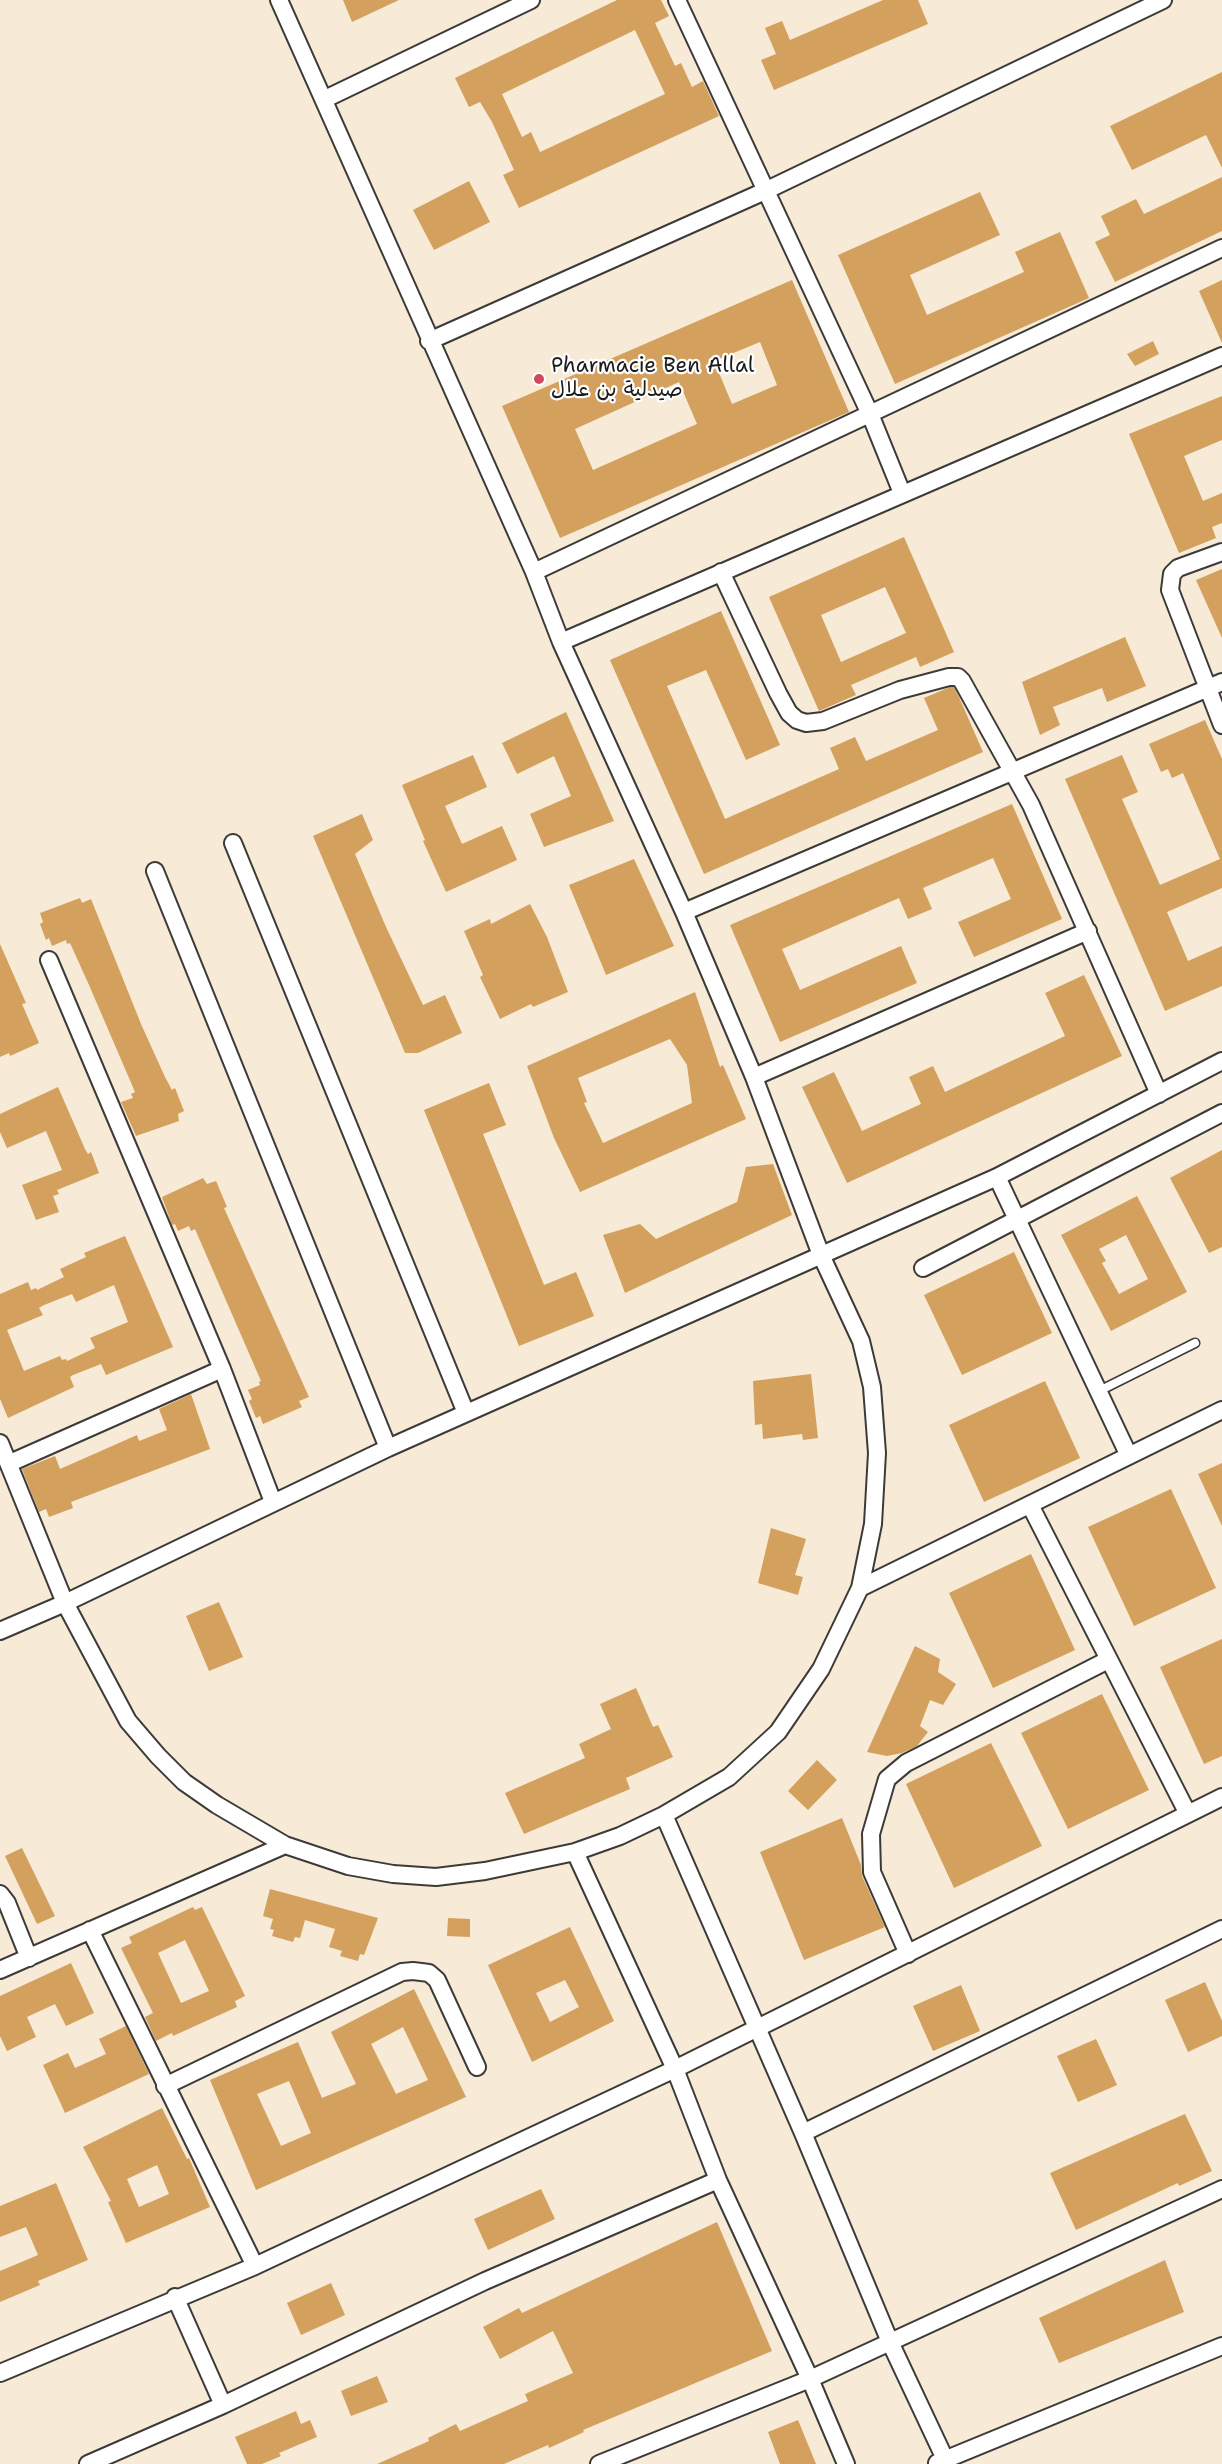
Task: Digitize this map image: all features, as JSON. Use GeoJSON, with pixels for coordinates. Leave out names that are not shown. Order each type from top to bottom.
{"type":"FeatureCollection","features":[{"type":"Feature","properties":{"kind":"street"},"geometry":{"type":"LineString","coordinates":[[0,1443],[65,1603],[128,1721],[158,1755],[184,1782],[285,1845],[348,1866],[393,1874],[436,1877],[533,1863],[575,1852],[620,1836],[664,1815],[729,1777],[777,1732],[821,1669],[860,1588],[874,1512],[877,1453],[872,1387],[861,1341],[821,1255],[754,1077],[684,912],[561,642],[534,572],[429,341],[325,99],[279,0]]}},
{"type":"Feature","properties":{"kind":"street"},"geometry":{"type":"LineString","coordinates":[[325,99],[531,0]]}},
{"type":"Feature","properties":{"kind":"street"},"geometry":{"type":"LineString","coordinates":[[677,0],[870,414],[903,494]]}},
{"type":"Feature","properties":{"kind":"street"},"geometry":{"type":"LineString","coordinates":[[429,341],[765,191],[1163,0]]}},
{"type":"Feature","properties":{"kind":"street"},"geometry":{"type":"LineString","coordinates":[[534,572],[1222,248]]}},
{"type":"Feature","properties":{"kind":"street"},"geometry":{"type":"LineString","coordinates":[[561,642],[1222,356]]}},
{"type":"Feature","properties":{"kind":"street"},"geometry":{"type":"LineString","coordinates":[[1222,552],[1178,568],[1170,581],[1172,598],[1215,686],[1222,725]]}},
{"type":"Feature","properties":{"kind":"street"},"geometry":{"type":"LineString","coordinates":[[721,572],[784,703],[797,720],[806,723],[823,721],[900,690],[949,677],[958,677],[966,686],[1031,805],[1159,1094]]}},
{"type":"Feature","properties":{"kind":"street"},"geometry":{"type":"LineString","coordinates":[[684,912],[1215,686]]}},
{"type":"Feature","properties":{"kind":"street"},"geometry":{"type":"LineString","coordinates":[[233,843],[466,1413]]}},
{"type":"Feature","properties":{"kind":"street"},"geometry":{"type":"LineString","coordinates":[[155,871],[388,1448]]}},
{"type":"Feature","properties":{"kind":"street"},"geometry":{"type":"LineString","coordinates":[[754,1077],[1088,932]]}},
{"type":"Feature","properties":{"kind":"street"},"geometry":{"type":"LineString","coordinates":[[50,960],[222,1369],[273,1502]]}},
{"type":"Feature","properties":{"kind":"street"},"geometry":{"type":"LineString","coordinates":[[0,1631],[65,1603],[388,1448],[997,1177],[1222,1061]]}},
{"type":"Feature","properties":{"kind":"street"},"geometry":{"type":"LineString","coordinates":[[923,1268],[1222,1113]]}},
{"type":"Feature","properties":{"kind":"street"},"geometry":{"type":"LineString","coordinates":[[997,1177],[1129,1456]]}},
{"type":"Feature","properties":{"kind":"street"},"geometry":{"type":"LineString","coordinates":[[10,1463],[222,1369]]}},
{"type":"Feature","properties":{"kind":"street"},"geometry":{"type":"LineString","coordinates":[[860,1588],[1222,1410]]}},
{"type":"Feature","properties":{"kind":"street"},"geometry":{"type":"LineString","coordinates":[[1030,1504],[1188,1814]]}},
{"type":"Feature","properties":{"kind":"street"},"geometry":{"type":"LineString","coordinates":[[908,1954],[872,1872],[871,1834],[887,1779],[906,1763],[1108,1660]]}},
{"type":"Feature","properties":{"kind":"street"},"geometry":{"type":"LineString","coordinates":[[0,2373],[175,2297],[255,2266],[675,2069],[1222,1797]]}},
{"type":"Feature","properties":{"kind":"street"},"geometry":{"type":"LineString","coordinates":[[664,1815],[756,2030],[803,2133],[940,2462],[1222,2346]]}},
{"type":"Feature","properties":{"kind":"street"},"geometry":{"type":"LineString","coordinates":[[0,1970],[285,1845]]}},
{"type":"Feature","properties":{"kind":"street"},"geometry":{"type":"LineString","coordinates":[[575,1852],[675,2069],[718,2181],[810,2379],[846,2464]]}},
{"type":"Feature","properties":{"kind":"street"},"geometry":{"type":"LineString","coordinates":[[0,1894],[7,1903],[29,1958]]}},
{"type":"Feature","properties":{"kind":"street"},"geometry":{"type":"LineString","coordinates":[[803,2133],[1222,1929]]}},
{"type":"Feature","properties":{"kind":"street"},"geometry":{"type":"LineString","coordinates":[[90,1930],[255,2266]]}},
{"type":"Feature","properties":{"kind":"street"},"geometry":{"type":"LineString","coordinates":[[165,2086],[402,1972],[414,1971],[429,1973],[437,1980],[477,2067]]}},
{"type":"Feature","properties":{"kind":"street"},"geometry":{"type":"LineString","coordinates":[[88,2464],[223,2405],[485,2281],[718,2181]]}},
{"type":"Feature","properties":{"kind":"street"},"geometry":{"type":"LineString","coordinates":[[599,2464],[810,2379],[1222,2189]]}},
{"type":"Feature","properties":{"kind":"street"},"geometry":{"type":"LineString","coordinates":[[175,2297],[223,2405]]}},
{"type":"Feature","properties":{"kind":"lane"},"geometry":{"type":"LineString","coordinates":[[1098,1391],[1195,1343]]}},
{"type":"Feature","properties":{"kind":"building"},"geometry":{"type":"Polygon","coordinates":[[[343,0],[399,0],[352,22],[343,0]]]}},
{"type":"Feature","properties":{"kind":"building"},"geometry":{"type":"Polygon","coordinates":[[[617,0],[661,0],[669,16],[655,23],[675,66],[681,63],[692,87],[703,81],[719,116],[519,208],[503,175],[514,170],[492,122],[480,102],[469,107],[455,78],[617,0]],[[635,30],[502,94],[522,137],[531,132],[540,152],[665,94],[635,30]]]}},
{"type":"Feature","properties":{"kind":"building"},"geometry":{"type":"Polygon","coordinates":[[[883,0],[918,0],[928,24],[774,90],[761,60],[776,54],[765,28],[782,21],[790,40],[883,0]]]}},
{"type":"Feature","properties":{"kind":"building"},"geometry":{"type":"Polygon","coordinates":[[[1222,72],[1222,168],[1206,135],[1132,170],[1110,126],[1222,72]]]}},
{"type":"Feature","properties":{"kind":"building"},"geometry":{"type":"Polygon","coordinates":[[[1222,177],[1222,231],[1115,282],[1095,242],[1110,235],[1101,216],[1136,199],[1144,214],[1222,177]]]}},
{"type":"Feature","properties":{"kind":"building"},"geometry":{"type":"Polygon","coordinates":[[[469,181],[490,222],[434,250],[413,210],[469,181]]]}},
{"type":"Feature","properties":{"kind":"building"},"geometry":{"type":"Polygon","coordinates":[[[980,192],[1000,235],[910,275],[927,315],[1024,272],[1015,252],[1060,232],[1089,298],[895,384],[838,255],[980,192]]]}},
{"type":"Feature","properties":{"kind":"building"},"geometry":{"type":"Polygon","coordinates":[[[792,280],[849,412],[560,538],[502,406],[792,280]],[[760,342],[714,361],[732,404],[777,385],[760,342]],[[679,382],[575,429],[593,470],[697,424],[679,382]]]}},
{"type":"Feature","properties":{"kind":"building"},"geometry":{"type":"Polygon","coordinates":[[[1222,280],[1222,343],[1199,291],[1222,280]]]}},
{"type":"Feature","properties":{"kind":"building"},"geometry":{"type":"Polygon","coordinates":[[[1153,341],[1159,354],[1135,366],[1127,354],[1153,341]]]}},
{"type":"Feature","properties":{"kind":"building"},"geometry":{"type":"Polygon","coordinates":[[[1222,396],[1222,440],[1184,456],[1203,501],[1222,493],[1222,523],[1212,527],[1216,538],[1179,553],[1129,434],[1222,396]]]}},
{"type":"Feature","properties":{"kind":"building"},"geometry":{"type":"Polygon","coordinates":[[[904,537],[954,652],[920,667],[916,657],[851,685],[856,695],[819,711],[769,597],[904,537]],[[885,587],[821,615],[841,662],[906,633],[885,587]]]}},
{"type":"Feature","properties":{"kind":"building"},"geometry":{"type":"Polygon","coordinates":[[[1222,569],[1222,638],[1196,580],[1222,569]]]}},
{"type":"Feature","properties":{"kind":"building"},"geometry":{"type":"Polygon","coordinates":[[[721,611],[780,745],[746,760],[706,670],[667,686],[725,819],[839,769],[830,748],[855,737],[866,761],[938,730],[924,698],[950,687],[954,687],[983,752],[704,874],[610,660],[721,611]]]}},
{"type":"Feature","properties":{"kind":"building"},"geometry":{"type":"Polygon","coordinates":[[[1125,637],[1146,686],[1107,702],[1102,688],[1053,707],[1060,725],[1040,735],[1022,682],[1125,637]]]}},
{"type":"Feature","properties":{"kind":"building"},"geometry":{"type":"Polygon","coordinates":[[[566,712],[614,821],[544,847],[530,814],[571,796],[554,756],[517,774],[502,743],[566,712]]]}},
{"type":"Feature","properties":{"kind":"building"},"geometry":{"type":"Polygon","coordinates":[[[1205,720],[1222,759],[1222,888],[1167,912],[1188,961],[1222,946],[1222,986],[1165,1011],[1065,779],[1122,755],[1138,792],[1122,799],[1160,885],[1220,859],[1183,773],[1172,778],[1168,769],[1161,772],[1149,744],[1205,720]]]}},
{"type":"Feature","properties":{"kind":"building"},"geometry":{"type":"Polygon","coordinates":[[[473,755],[487,787],[445,806],[462,844],[502,826],[517,860],[446,892],[423,841],[425,840],[402,785],[473,755]]]}},
{"type":"Feature","properties":{"kind":"building"},"geometry":{"type":"Polygon","coordinates":[[[1012,804],[1062,919],[974,957],[958,922],[1011,899],[993,858],[923,888],[932,909],[908,919],[899,898],[782,949],[800,990],[901,946],[917,983],[780,1042],[730,925],[1012,804]]]}},
{"type":"Feature","properties":{"kind":"building"},"geometry":{"type":"Polygon","coordinates":[[[362,814],[373,840],[355,854],[386,927],[423,1005],[445,995],[462,1033],[418,1053],[405,1053],[313,836],[362,814]]]}},
{"type":"Feature","properties":{"kind":"building"},"geometry":{"type":"Polygon","coordinates":[[[634,859],[674,946],[606,975],[569,885],[634,859]]]}},
{"type":"Feature","properties":{"kind":"building"},"geometry":{"type":"Polygon","coordinates":[[[80,898],[82,903],[91,899],[141,1024],[165,1077],[172,1090],[175,1088],[184,1111],[178,1114],[179,1121],[136,1136],[121,1102],[133,1098],[131,1094],[135,1092],[70,943],[67,944],[66,940],[52,946],[49,938],[46,940],[40,924],[43,922],[40,913],[80,898]]]}},
{"type":"Feature","properties":{"kind":"building"},"geometry":{"type":"Polygon","coordinates":[[[530,904],[547,937],[568,992],[533,1007],[531,1004],[500,1019],[480,977],[483,975],[464,931],[490,919],[491,924],[530,904]]]}},
{"type":"Feature","properties":{"kind":"building"},"geometry":{"type":"Polygon","coordinates":[[[0,944],[26,1003],[22,1004],[39,1043],[10,1056],[9,1053],[0,1057],[0,944]]]}},
{"type":"Feature","properties":{"kind":"building"},"geometry":{"type":"Polygon","coordinates":[[[1084,975],[1122,1056],[847,1183],[802,1087],[834,1072],[862,1131],[921,1104],[909,1077],[933,1066],[945,1092],[1065,1036],[1045,993],[1084,975]]]}},
{"type":"Feature","properties":{"kind":"building"},"geometry":{"type":"Polygon","coordinates":[[[695,992],[720,1067],[723,1065],[746,1119],[580,1192],[554,1138],[527,1066],[695,992]],[[670,1039],[578,1078],[587,1102],[584,1103],[603,1143],[692,1103],[687,1065],[670,1039]]]}},
{"type":"Feature","properties":{"kind":"building"},"geometry":{"type":"Polygon","coordinates":[[[489,1083],[506,1125],[483,1134],[544,1285],[576,1272],[594,1316],[519,1346],[424,1110],[489,1083]]]}},
{"type":"Feature","properties":{"kind":"building"},"geometry":{"type":"Polygon","coordinates":[[[58,1087],[85,1149],[88,1154],[91,1152],[99,1173],[57,1190],[59,1194],[53,1196],[59,1212],[36,1220],[22,1185],[62,1170],[46,1131],[7,1148],[0,1132],[0,1114],[58,1087]]]}},
{"type":"Feature","properties":{"kind":"building"},"geometry":{"type":"Polygon","coordinates":[[[1222,1150],[1222,1247],[1209,1253],[1170,1178],[1222,1150]]]}},
{"type":"Feature","properties":{"kind":"building"},"geometry":{"type":"Polygon","coordinates":[[[773,1164],[792,1215],[625,1293],[603,1235],[640,1224],[656,1239],[737,1202],[746,1167],[773,1164]]]}},
{"type":"Feature","properties":{"kind":"building"},"geometry":{"type":"Polygon","coordinates":[[[203,1178],[207,1184],[216,1181],[227,1207],[224,1208],[309,1397],[299,1401],[302,1407],[263,1424],[260,1416],[256,1418],[249,1401],[252,1399],[248,1390],[260,1385],[261,1381],[195,1229],[191,1231],[189,1226],[178,1231],[175,1224],[172,1225],[162,1197],[203,1178]]]}},
{"type":"Feature","properties":{"kind":"building"},"geometry":{"type":"Polygon","coordinates":[[[1137,1196],[1187,1292],[1111,1331],[1061,1235],[1137,1196]],[[1126,1235],[1099,1249],[1106,1261],[1102,1263],[1119,1294],[1148,1279],[1126,1235]]]}},
{"type":"Feature","properties":{"kind":"building"},"geometry":{"type":"Polygon","coordinates":[[[125,1236],[173,1347],[106,1375],[101,1364],[73,1375],[70,1377],[74,1387],[8,1418],[0,1399],[0,1294],[28,1282],[31,1290],[36,1288],[37,1290],[64,1277],[60,1269],[86,1257],[84,1253],[125,1236]],[[114,1285],[76,1302],[72,1294],[44,1305],[39,1308],[43,1315],[7,1330],[24,1371],[60,1356],[62,1360],[67,1361],[95,1348],[90,1338],[128,1322],[114,1285]]]}},
{"type":"Feature","properties":{"kind":"building"},"geometry":{"type":"Polygon","coordinates":[[[1014,1252],[1052,1333],[962,1375],[924,1295],[1014,1252]]]}},
{"type":"Feature","properties":{"kind":"building"},"geometry":{"type":"Polygon","coordinates":[[[811,1374],[818,1438],[803,1440],[802,1434],[763,1439],[762,1424],[755,1425],[753,1381],[811,1374]]]}},
{"type":"Feature","properties":{"kind":"building"},"geometry":{"type":"Polygon","coordinates":[[[1045,1381],[1080,1458],[984,1502],[949,1425],[1045,1381]]]}},
{"type":"Feature","properties":{"kind":"building"},"geometry":{"type":"Polygon","coordinates":[[[191,1394],[210,1449],[71,1502],[73,1508],[49,1517],[46,1509],[39,1512],[22,1469],[55,1456],[60,1469],[137,1435],[139,1441],[167,1430],[159,1409],[191,1394]]]}},
{"type":"Feature","properties":{"kind":"building"},"geometry":{"type":"Polygon","coordinates":[[[1222,1463],[1222,1526],[1198,1474],[1222,1463]]]}},
{"type":"Feature","properties":{"kind":"building"},"geometry":{"type":"Polygon","coordinates":[[[1171,1489],[1216,1588],[1134,1626],[1088,1527],[1171,1489]]]}},
{"type":"Feature","properties":{"kind":"building"},"geometry":{"type":"Polygon","coordinates":[[[771,1528],[806,1539],[795,1575],[803,1577],[798,1595],[758,1583],[771,1528]]]}},
{"type":"Feature","properties":{"kind":"building"},"geometry":{"type":"Polygon","coordinates":[[[1031,1554],[1075,1650],[993,1688],[949,1593],[1031,1554]]]}},
{"type":"Feature","properties":{"kind":"building"},"geometry":{"type":"Polygon","coordinates":[[[219,1602],[243,1657],[209,1671],[186,1616],[219,1602]]]}},
{"type":"Feature","properties":{"kind":"building"},"geometry":{"type":"Polygon","coordinates":[[[1222,1639],[1222,1756],[1204,1764],[1160,1667],[1222,1639]]]}},
{"type":"Feature","properties":{"kind":"building"},"geometry":{"type":"Polygon","coordinates":[[[915,1646],[940,1659],[938,1672],[956,1684],[943,1705],[930,1700],[920,1726],[928,1732],[917,1746],[902,1753],[887,1756],[867,1752],[915,1646]]]}},
{"type":"Feature","properties":{"kind":"building"},"geometry":{"type":"Polygon","coordinates":[[[636,1688],[653,1727],[658,1725],[673,1757],[626,1778],[630,1789],[524,1834],[505,1793],[585,1758],[579,1744],[611,1729],[600,1704],[636,1688]]]}},
{"type":"Feature","properties":{"kind":"building"},"geometry":{"type":"Polygon","coordinates":[[[1102,1694],[1149,1790],[1068,1829],[1021,1733],[1102,1694]]]}},
{"type":"Feature","properties":{"kind":"building"},"geometry":{"type":"Polygon","coordinates":[[[991,1743],[1042,1846],[954,1888],[906,1784],[991,1743]]]}},
{"type":"Feature","properties":{"kind":"building"},"geometry":{"type":"Polygon","coordinates":[[[817,1760],[837,1780],[808,1810],[788,1791],[817,1760]]]}},
{"type":"Feature","properties":{"kind":"building"},"geometry":{"type":"Polygon","coordinates":[[[842,1818],[861,1865],[862,1876],[885,1927],[804,1960],[760,1852],[842,1818]]]}},
{"type":"Feature","properties":{"kind":"building"},"geometry":{"type":"Polygon","coordinates":[[[22,1848],[55,1916],[37,1924],[5,1856],[22,1848]]]}},
{"type":"Feature","properties":{"kind":"building"},"geometry":{"type":"Polygon","coordinates":[[[270,1889],[378,1918],[364,1955],[360,1954],[358,1961],[340,1956],[342,1951],[329,1947],[335,1929],[305,1920],[300,1938],[295,1937],[293,1942],[272,1936],[274,1930],[270,1929],[273,1919],[263,1916],[270,1889]]]}},
{"type":"Feature","properties":{"kind":"building"},"geometry":{"type":"Polygon","coordinates":[[[193,1907],[195,1910],[202,1907],[245,1996],[235,2001],[237,2007],[173,2036],[172,2033],[156,2041],[145,2017],[153,2013],[121,1948],[132,1943],[129,1937],[193,1907]],[[185,1940],[158,1953],[181,2003],[209,1991],[185,1940]]]}},
{"type":"Feature","properties":{"kind":"building"},"geometry":{"type":"Polygon","coordinates":[[[448,1918],[470,1919],[470,1937],[447,1936],[448,1918]]]}},
{"type":"Feature","properties":{"kind":"building"},"geometry":{"type":"Polygon","coordinates":[[[570,1927],[614,2021],[532,2062],[488,1965],[570,1927]],[[565,1980],[536,1993],[550,2022],[579,2007],[565,1980]]]}},
{"type":"Feature","properties":{"kind":"building"},"geometry":{"type":"Polygon","coordinates":[[[71,1963],[94,2013],[66,2026],[55,2004],[27,2017],[36,2037],[7,2051],[0,2036],[0,1996],[71,1963]]]}},
{"type":"Feature","properties":{"kind":"building"},"geometry":{"type":"Polygon","coordinates":[[[1205,1982],[1222,2021],[1222,2036],[1188,2052],[1165,2000],[1205,1982]]]}},
{"type":"Feature","properties":{"kind":"building"},"geometry":{"type":"Polygon","coordinates":[[[961,1985],[980,2031],[933,2051],[913,2006],[961,1985]]]}},
{"type":"Feature","properties":{"kind":"building"},"geometry":{"type":"Polygon","coordinates":[[[414,1989],[466,2097],[256,2190],[210,2080],[298,2042],[322,2098],[356,2084],[331,2032],[414,1989]],[[403,2027],[371,2044],[396,2094],[428,2080],[403,2027]],[[289,2081],[257,2094],[281,2146],[311,2133],[289,2081]]]}},
{"type":"Feature","properties":{"kind":"building"},"geometry":{"type":"Polygon","coordinates":[[[126,2026],[149,2074],[65,2113],[43,2065],[68,2053],[75,2068],[106,2054],[99,2039],[126,2026]]]}},
{"type":"Feature","properties":{"kind":"building"},"geometry":{"type":"Polygon","coordinates":[[[1096,2039],[1117,2085],[1078,2102],[1057,2056],[1096,2039]]]}},
{"type":"Feature","properties":{"kind":"building"},"geometry":{"type":"Polygon","coordinates":[[[162,2108],[187,2159],[189,2158],[210,2207],[126,2243],[108,2202],[111,2201],[83,2147],[162,2108]],[[157,2165],[127,2179],[139,2207],[169,2194],[157,2165]]]}},
{"type":"Feature","properties":{"kind":"building"},"geometry":{"type":"Polygon","coordinates":[[[1185,2114],[1212,2171],[1179,2186],[1178,2183],[1076,2230],[1050,2173],[1185,2114]]]}},
{"type":"Feature","properties":{"kind":"building"},"geometry":{"type":"Polygon","coordinates":[[[56,2183],[88,2260],[38,2281],[40,2285],[0,2302],[0,2271],[38,2255],[26,2227],[0,2237],[0,2206],[56,2183]]]}},
{"type":"Feature","properties":{"kind":"building"},"geometry":{"type":"Polygon","coordinates":[[[541,2189],[555,2219],[488,2250],[474,2219],[541,2189]]]}},
{"type":"Feature","properties":{"kind":"building"},"geometry":{"type":"Polygon","coordinates":[[[717,2222],[772,2351],[583,2430],[584,2432],[549,2448],[548,2445],[504,2464],[377,2464],[429,2441],[428,2438],[456,2424],[460,2431],[528,2401],[525,2394],[573,2373],[553,2331],[500,2359],[483,2327],[519,2308],[522,2313],[717,2222]]]}},
{"type":"Feature","properties":{"kind":"building"},"geometry":{"type":"Polygon","coordinates":[[[1165,2260],[1184,2312],[1059,2363],[1039,2318],[1165,2260]]]}},
{"type":"Feature","properties":{"kind":"building"},"geometry":{"type":"Polygon","coordinates":[[[331,2283],[345,2315],[301,2335],[287,2303],[331,2283]]]}},
{"type":"Feature","properties":{"kind":"building"},"geometry":{"type":"Polygon","coordinates":[[[377,2376],[388,2402],[351,2416],[341,2391],[377,2376]]]}},
{"type":"Feature","properties":{"kind":"building"},"geometry":{"type":"Polygon","coordinates":[[[296,2411],[301,2424],[310,2420],[317,2437],[279,2453],[281,2456],[262,2464],[247,2464],[235,2437],[296,2411]]]}},
{"type":"Feature","properties":{"kind":"building"},"geometry":{"type":"Polygon","coordinates":[[[798,2420],[816,2464],[780,2464],[768,2432],[798,2420]]]}},
{"type":"Feature","properties":{"kind":"place","name":"Pharmacie Ben Allal صيدلية بن علال"},"geometry":{"type":"Point","coordinates":[539,379]}}]}
